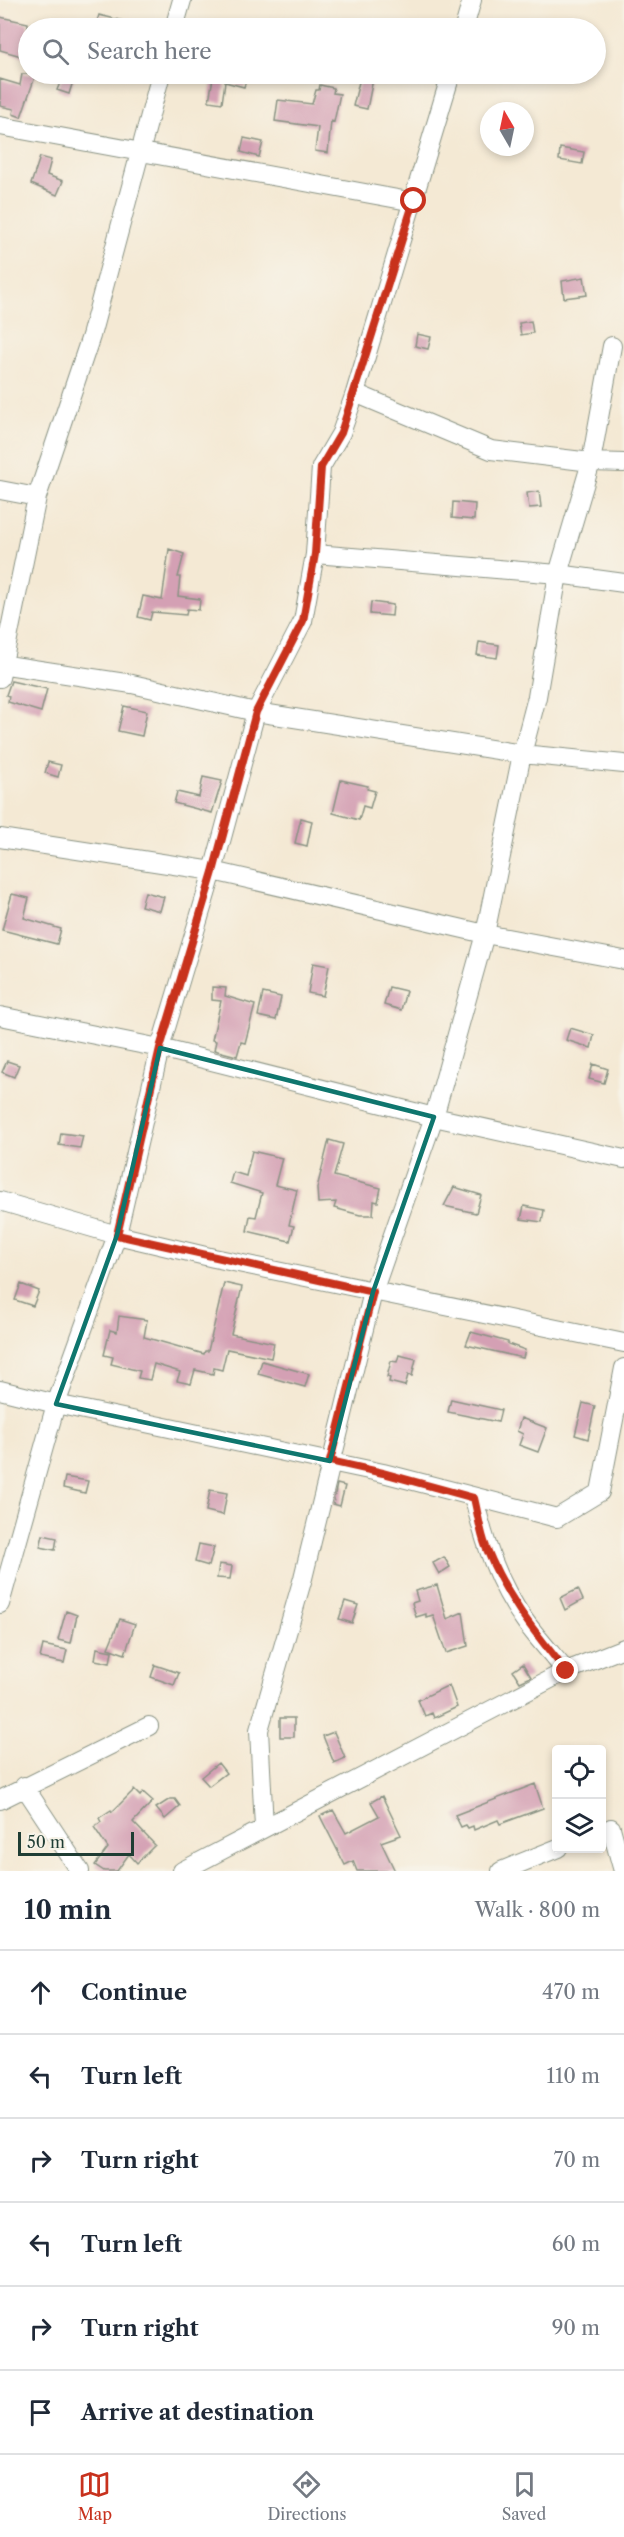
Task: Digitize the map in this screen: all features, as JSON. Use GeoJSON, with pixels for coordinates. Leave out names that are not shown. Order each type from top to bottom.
{"type":"FeatureCollection","features":[{"type":"Feature","properties":{"kind":"street"},"geometry":{"type":"LineString","coordinates":[[177,18],[182,0]]}},
{"type":"Feature","properties":{"kind":"street"},"geometry":{"type":"LineString","coordinates":[[467,18],[472,0]]}},
{"type":"Feature","properties":{"kind":"street"},"geometry":{"type":"LineString","coordinates":[[158,84],[91,336],[37,497],[1,669],[132,684],[256,712],[522,754],[624,764]]}},
{"type":"Feature","properties":{"kind":"street"},"geometry":{"type":"LineString","coordinates":[[0,1604],[6,1563],[56,1404],[117,1235],[160,1048],[213,872],[256,712],[303,621],[315,554],[321,467],[341,433],[355,393],[448,84]]}},
{"type":"Feature","properties":{"kind":"street"},"geometry":{"type":"LineString","coordinates":[[0,126],[414,201]]}},
{"type":"Feature","properties":{"kind":"street"},"geometry":{"type":"LineString","coordinates":[[264,1827],[259,1730],[303,1578],[373,1292],[434,1117],[485,934],[522,754],[537,697],[558,574],[591,462],[612,346]]}},
{"type":"Feature","properties":{"kind":"street"},"geometry":{"type":"LineString","coordinates":[[355,393],[491,450],[591,462],[624,463]]}},
{"type":"Feature","properties":{"kind":"street"},"geometry":{"type":"LineString","coordinates":[[0,490],[37,497]]}},
{"type":"Feature","properties":{"kind":"street"},"geometry":{"type":"LineString","coordinates":[[315,554],[558,574],[624,583]]}},
{"type":"Feature","properties":{"kind":"street"},"geometry":{"type":"LineString","coordinates":[[0,838],[213,872],[485,934],[624,960]]}},
{"type":"Feature","properties":{"kind":"street"},"geometry":{"type":"LineString","coordinates":[[0,1016],[160,1048],[434,1117],[624,1159]]}},
{"type":"Feature","properties":{"kind":"street"},"geometry":{"type":"LineString","coordinates":[[0,1201],[117,1235],[373,1292],[624,1342]]}},
{"type":"Feature","properties":{"kind":"street"},"geometry":{"type":"LineString","coordinates":[[0,1390],[56,1404],[383,1473],[557,1518],[600,1492],[624,1368]]}},
{"type":"Feature","properties":{"kind":"street"},"geometry":{"type":"LineString","coordinates":[[474,1498],[485,1545],[504,1585],[524,1620],[566,1671]]}},
{"type":"Feature","properties":{"kind":"street"},"geometry":{"type":"LineString","coordinates":[[182,1871],[566,1671],[624,1648]]}},
{"type":"Feature","properties":{"kind":"street"},"geometry":{"type":"LineString","coordinates":[[0,1800],[24,1786],[149,1726]]}},
{"type":"Feature","properties":{"kind":"street"},"geometry":{"type":"LineString","coordinates":[[24,1786],[80,1871]]}},
{"type":"Feature","properties":{"kind":"street"},"geometry":{"type":"LineString","coordinates":[[612,1826],[623,1871]]}},
{"type":"Feature","properties":{"kind":"street"},"geometry":{"type":"LineString","coordinates":[[501,1871],[552,1850]]}},
{"type":"Feature","properties":{"kind":"highlighted area"},"geometry":{"type":"Polygon","coordinates":[[[160,1048],[434,1117],[373,1292],[330,1461],[56,1404],[117,1235],[160,1048]]]}},
{"type":"Feature","properties":{"kind":"building"},"geometry":{"type":"Polygon","coordinates":[[[0,17],[18,21],[18,55],[0,50],[0,17]]]}},
{"type":"Feature","properties":{"kind":"building"},"geometry":{"type":"Polygon","coordinates":[[[0,79],[20,85],[33,84],[21,117],[13,114],[14,109],[0,106],[0,79]]]}},
{"type":"Feature","properties":{"kind":"building"},"geometry":{"type":"Polygon","coordinates":[[[60,84],[72,84],[69,94],[57,90],[60,84]]]}},
{"type":"Feature","properties":{"kind":"building"},"geometry":{"type":"Polygon","coordinates":[[[212,84],[225,84],[222,103],[209,101],[212,84]]]}},
{"type":"Feature","properties":{"kind":"building"},"geometry":{"type":"Polygon","coordinates":[[[358,84],[372,84],[367,109],[353,106],[358,84]]]}},
{"type":"Feature","properties":{"kind":"building"},"geometry":{"type":"Polygon","coordinates":[[[320,85],[334,88],[333,93],[340,94],[334,122],[331,121],[328,153],[315,151],[318,127],[275,121],[278,100],[312,104],[320,85]]]}},
{"type":"Feature","properties":{"kind":"building"},"geometry":{"type":"Polygon","coordinates":[[[244,138],[263,142],[259,157],[241,152],[244,138]]]}},
{"type":"Feature","properties":{"kind":"building"},"geometry":{"type":"Polygon","coordinates":[[[560,148],[584,152],[582,164],[559,160],[560,148]]]}},
{"type":"Feature","properties":{"kind":"building"},"geometry":{"type":"Polygon","coordinates":[[[40,157],[51,160],[47,175],[63,181],[57,195],[31,184],[40,157]]]}},
{"type":"Feature","properties":{"kind":"building"},"geometry":{"type":"Polygon","coordinates":[[[584,277],[587,295],[564,298],[562,281],[584,277]]]}},
{"type":"Feature","properties":{"kind":"building"},"geometry":{"type":"Polygon","coordinates":[[[531,321],[533,333],[521,335],[519,323],[531,321]]]}},
{"type":"Feature","properties":{"kind":"building"},"geometry":{"type":"Polygon","coordinates":[[[417,334],[431,337],[428,349],[415,346],[417,334]]]}},
{"type":"Feature","properties":{"kind":"building"},"geometry":{"type":"Polygon","coordinates":[[[539,491],[541,507],[529,508],[527,493],[539,491]]]}},
{"type":"Feature","properties":{"kind":"building"},"geometry":{"type":"Polygon","coordinates":[[[453,502],[475,504],[474,520],[452,518],[453,502]]]}},
{"type":"Feature","properties":{"kind":"building"},"geometry":{"type":"Polygon","coordinates":[[[169,549],[184,554],[178,577],[180,577],[178,596],[200,599],[199,610],[187,609],[186,615],[152,612],[150,620],[138,617],[143,596],[162,600],[169,549]]]}},
{"type":"Feature","properties":{"kind":"building"},"geometry":{"type":"Polygon","coordinates":[[[371,602],[393,605],[392,616],[370,614],[371,602]]]}},
{"type":"Feature","properties":{"kind":"building"},"geometry":{"type":"Polygon","coordinates":[[[479,642],[499,645],[497,658],[477,655],[479,642]]]}},
{"type":"Feature","properties":{"kind":"building"},"geometry":{"type":"Polygon","coordinates":[[[11,681],[47,689],[41,712],[8,702],[9,696],[6,695],[11,681]]]}},
{"type":"Feature","properties":{"kind":"building"},"geometry":{"type":"Polygon","coordinates":[[[124,706],[147,711],[142,736],[118,731],[124,706]]]}},
{"type":"Feature","properties":{"kind":"building"},"geometry":{"type":"Polygon","coordinates":[[[48,762],[61,765],[58,777],[45,773],[48,762]]]}},
{"type":"Feature","properties":{"kind":"building"},"geometry":{"type":"Polygon","coordinates":[[[203,777],[222,781],[212,813],[174,803],[177,792],[199,797],[203,777]]]}},
{"type":"Feature","properties":{"kind":"building"},"geometry":{"type":"Polygon","coordinates":[[[341,780],[368,786],[367,789],[375,791],[370,808],[363,806],[359,820],[333,813],[341,780]]]}},
{"type":"Feature","properties":{"kind":"building"},"geometry":{"type":"Polygon","coordinates":[[[301,818],[312,821],[307,846],[295,843],[301,818]]]}},
{"type":"Feature","properties":{"kind":"building"},"geometry":{"type":"Polygon","coordinates":[[[145,892],[164,897],[160,911],[141,906],[145,892]]]}},
{"type":"Feature","properties":{"kind":"building"},"geometry":{"type":"Polygon","coordinates":[[[12,894],[29,898],[24,918],[61,929],[57,944],[2,930],[12,894]]]}},
{"type":"Feature","properties":{"kind":"building"},"geometry":{"type":"Polygon","coordinates":[[[313,963],[329,966],[323,996],[308,993],[313,963]]]}},
{"type":"Feature","properties":{"kind":"building"},"geometry":{"type":"Polygon","coordinates":[[[212,987],[226,988],[225,996],[255,1005],[245,1043],[241,1042],[237,1056],[214,1050],[216,1041],[212,1040],[221,1001],[212,1000],[212,987]]]}},
{"type":"Feature","properties":{"kind":"building"},"geometry":{"type":"Polygon","coordinates":[[[389,987],[406,991],[401,1010],[384,1005],[389,987]]]}},
{"type":"Feature","properties":{"kind":"building"},"geometry":{"type":"Polygon","coordinates":[[[263,993],[281,997],[276,1020],[258,1016],[263,993]]]}},
{"type":"Feature","properties":{"kind":"building"},"geometry":{"type":"Polygon","coordinates":[[[570,1028],[594,1035],[591,1048],[566,1040],[570,1028]]]}},
{"type":"Feature","properties":{"kind":"building"},"geometry":{"type":"Polygon","coordinates":[[[7,1061],[19,1065],[14,1077],[2,1072],[7,1061]]]}},
{"type":"Feature","properties":{"kind":"building"},"geometry":{"type":"Polygon","coordinates":[[[593,1064],[608,1069],[604,1083],[589,1079],[593,1064]]]}},
{"type":"Feature","properties":{"kind":"building"},"geometry":{"type":"Polygon","coordinates":[[[61,1133],[83,1136],[80,1148],[59,1145],[61,1133]]]}},
{"type":"Feature","properties":{"kind":"building"},"geometry":{"type":"Polygon","coordinates":[[[329,1140],[343,1144],[334,1176],[381,1188],[378,1202],[374,1201],[373,1215],[360,1215],[334,1208],[336,1202],[318,1203],[317,1188],[329,1140]]]}},
{"type":"Feature","properties":{"kind":"building"},"geometry":{"type":"Polygon","coordinates":[[[252,1151],[282,1158],[275,1185],[297,1190],[289,1225],[294,1226],[290,1241],[247,1231],[250,1216],[256,1217],[262,1193],[230,1183],[233,1172],[246,1176],[252,1151]]]}},
{"type":"Feature","properties":{"kind":"building"},"geometry":{"type":"Polygon","coordinates":[[[454,1187],[481,1195],[476,1213],[444,1206],[454,1187]]]}},
{"type":"Feature","properties":{"kind":"building"},"geometry":{"type":"Polygon","coordinates":[[[524,1206],[544,1210],[542,1222],[521,1219],[524,1206]]]}},
{"type":"Feature","properties":{"kind":"building"},"geometry":{"type":"Polygon","coordinates":[[[224,1283],[242,1287],[231,1334],[274,1343],[271,1358],[227,1349],[222,1370],[214,1368],[213,1374],[195,1370],[191,1384],[177,1381],[180,1372],[154,1364],[150,1380],[138,1378],[140,1371],[111,1364],[113,1357],[104,1355],[110,1330],[117,1332],[119,1316],[147,1320],[144,1337],[204,1354],[208,1351],[224,1283]]]}},
{"type":"Feature","properties":{"kind":"building"},"geometry":{"type":"Polygon","coordinates":[[[21,1284],[39,1291],[33,1306],[15,1300],[21,1284]]]}},
{"type":"Feature","properties":{"kind":"building"},"geometry":{"type":"Polygon","coordinates":[[[471,1332],[508,1342],[508,1344],[525,1350],[523,1358],[466,1345],[471,1332]]]}},
{"type":"Feature","properties":{"kind":"building"},"geometry":{"type":"Polygon","coordinates":[[[399,1355],[416,1359],[412,1376],[408,1375],[405,1386],[389,1382],[390,1378],[387,1377],[391,1361],[397,1362],[399,1355]]]}},
{"type":"Feature","properties":{"kind":"building"},"geometry":{"type":"Polygon","coordinates":[[[262,1361],[309,1374],[305,1387],[258,1374],[262,1361]]]}},
{"type":"Feature","properties":{"kind":"building"},"geometry":{"type":"Polygon","coordinates":[[[451,1399],[501,1410],[498,1422],[448,1412],[451,1399]]]}},
{"type":"Feature","properties":{"kind":"building"},"geometry":{"type":"Polygon","coordinates":[[[583,1403],[595,1406],[588,1439],[575,1435],[583,1403]]]}},
{"type":"Feature","properties":{"kind":"building"},"geometry":{"type":"Polygon","coordinates":[[[521,1418],[547,1428],[538,1452],[519,1445],[523,1434],[517,1431],[521,1418]]]}},
{"type":"Feature","properties":{"kind":"building"},"geometry":{"type":"Polygon","coordinates":[[[65,1477],[88,1481],[85,1493],[63,1488],[65,1477]]]}},
{"type":"Feature","properties":{"kind":"building"},"geometry":{"type":"Polygon","coordinates":[[[337,1484],[345,1486],[340,1506],[333,1504],[337,1484]]]}},
{"type":"Feature","properties":{"kind":"building"},"geometry":{"type":"Polygon","coordinates":[[[210,1490],[227,1493],[223,1515],[206,1511],[210,1490]]]}},
{"type":"Feature","properties":{"kind":"building"},"geometry":{"type":"Polygon","coordinates":[[[43,1535],[57,1538],[55,1550],[40,1547],[43,1535]]]}},
{"type":"Feature","properties":{"kind":"building"},"geometry":{"type":"Polygon","coordinates":[[[199,1544],[214,1547],[209,1566],[195,1562],[199,1544]]]}},
{"type":"Feature","properties":{"kind":"building"},"geometry":{"type":"Polygon","coordinates":[[[444,1557],[450,1567],[439,1574],[433,1563],[444,1557]]]}},
{"type":"Feature","properties":{"kind":"building"},"geometry":{"type":"Polygon","coordinates":[[[219,1564],[232,1566],[230,1579],[217,1578],[219,1564]]]}},
{"type":"Feature","properties":{"kind":"building"},"geometry":{"type":"Polygon","coordinates":[[[437,1585],[447,1619],[463,1612],[468,1646],[446,1653],[433,1615],[426,1617],[426,1614],[416,1617],[412,1603],[418,1601],[415,1591],[437,1585]]]}},
{"type":"Feature","properties":{"kind":"building"},"geometry":{"type":"Polygon","coordinates":[[[578,1589],[583,1600],[565,1610],[560,1598],[578,1589]]]}},
{"type":"Feature","properties":{"kind":"building"},"geometry":{"type":"Polygon","coordinates":[[[345,1601],[358,1605],[352,1623],[339,1619],[345,1601]]]}},
{"type":"Feature","properties":{"kind":"building"},"geometry":{"type":"Polygon","coordinates":[[[66,1611],[77,1615],[71,1643],[58,1640],[66,1611]]]}},
{"type":"Feature","properties":{"kind":"building"},"geometry":{"type":"Polygon","coordinates":[[[120,1619],[135,1624],[125,1654],[108,1648],[120,1619]]]}},
{"type":"Feature","properties":{"kind":"building"},"geometry":{"type":"Polygon","coordinates":[[[43,1645],[67,1650],[64,1663],[40,1658],[43,1645]]]}},
{"type":"Feature","properties":{"kind":"building"},"geometry":{"type":"Polygon","coordinates":[[[97,1648],[112,1651],[110,1663],[95,1660],[97,1648]]]}},
{"type":"Feature","properties":{"kind":"building"},"geometry":{"type":"Polygon","coordinates":[[[523,1664],[531,1677],[520,1682],[513,1671],[523,1664]]]}},
{"type":"Feature","properties":{"kind":"building"},"geometry":{"type":"Polygon","coordinates":[[[155,1665],[179,1673],[174,1685],[151,1677],[155,1665]]]}},
{"type":"Feature","properties":{"kind":"building"},"geometry":{"type":"Polygon","coordinates":[[[449,1685],[457,1707],[434,1718],[432,1713],[425,1716],[418,1700],[449,1685]]]}},
{"type":"Feature","properties":{"kind":"building"},"geometry":{"type":"Polygon","coordinates":[[[280,1718],[294,1718],[294,1737],[280,1737],[280,1718]]]}},
{"type":"Feature","properties":{"kind":"building"},"geometry":{"type":"Polygon","coordinates":[[[334,1732],[345,1758],[334,1763],[323,1736],[334,1732]]]}},
{"type":"Feature","properties":{"kind":"building"},"geometry":{"type":"Polygon","coordinates":[[[218,1763],[226,1773],[209,1786],[201,1777],[218,1763]]]}},
{"type":"Feature","properties":{"kind":"building"},"geometry":{"type":"Polygon","coordinates":[[[535,1784],[543,1808],[500,1824],[498,1820],[474,1830],[473,1826],[461,1827],[455,1815],[535,1784]]]}},
{"type":"Feature","properties":{"kind":"building"},"geometry":{"type":"Polygon","coordinates":[[[134,1790],[140,1796],[143,1792],[153,1801],[133,1822],[155,1845],[137,1863],[129,1854],[117,1871],[104,1871],[95,1865],[108,1848],[94,1827],[101,1822],[99,1818],[111,1810],[112,1812],[134,1790]]]}},
{"type":"Feature","properties":{"kind":"building"},"geometry":{"type":"Polygon","coordinates":[[[382,1796],[401,1835],[381,1842],[395,1871],[357,1871],[353,1861],[345,1865],[320,1816],[333,1810],[346,1833],[379,1816],[371,1802],[382,1796]]]}},
{"type":"Feature","properties":{"kind":"building"},"geometry":{"type":"Polygon","coordinates":[[[170,1799],[175,1799],[180,1806],[165,1819],[156,1808],[170,1799]]]}},
{"type":"Feature","properties":{"kind":"route"},"geometry":{"type":"LineString","coordinates":[[414,201],[355,393],[341,433],[321,467],[315,554],[303,621],[256,712],[213,872],[160,1048],[117,1235],[373,1292],[330,1461],[474,1498],[485,1545],[504,1585],[524,1620],[566,1671]]}}]}
